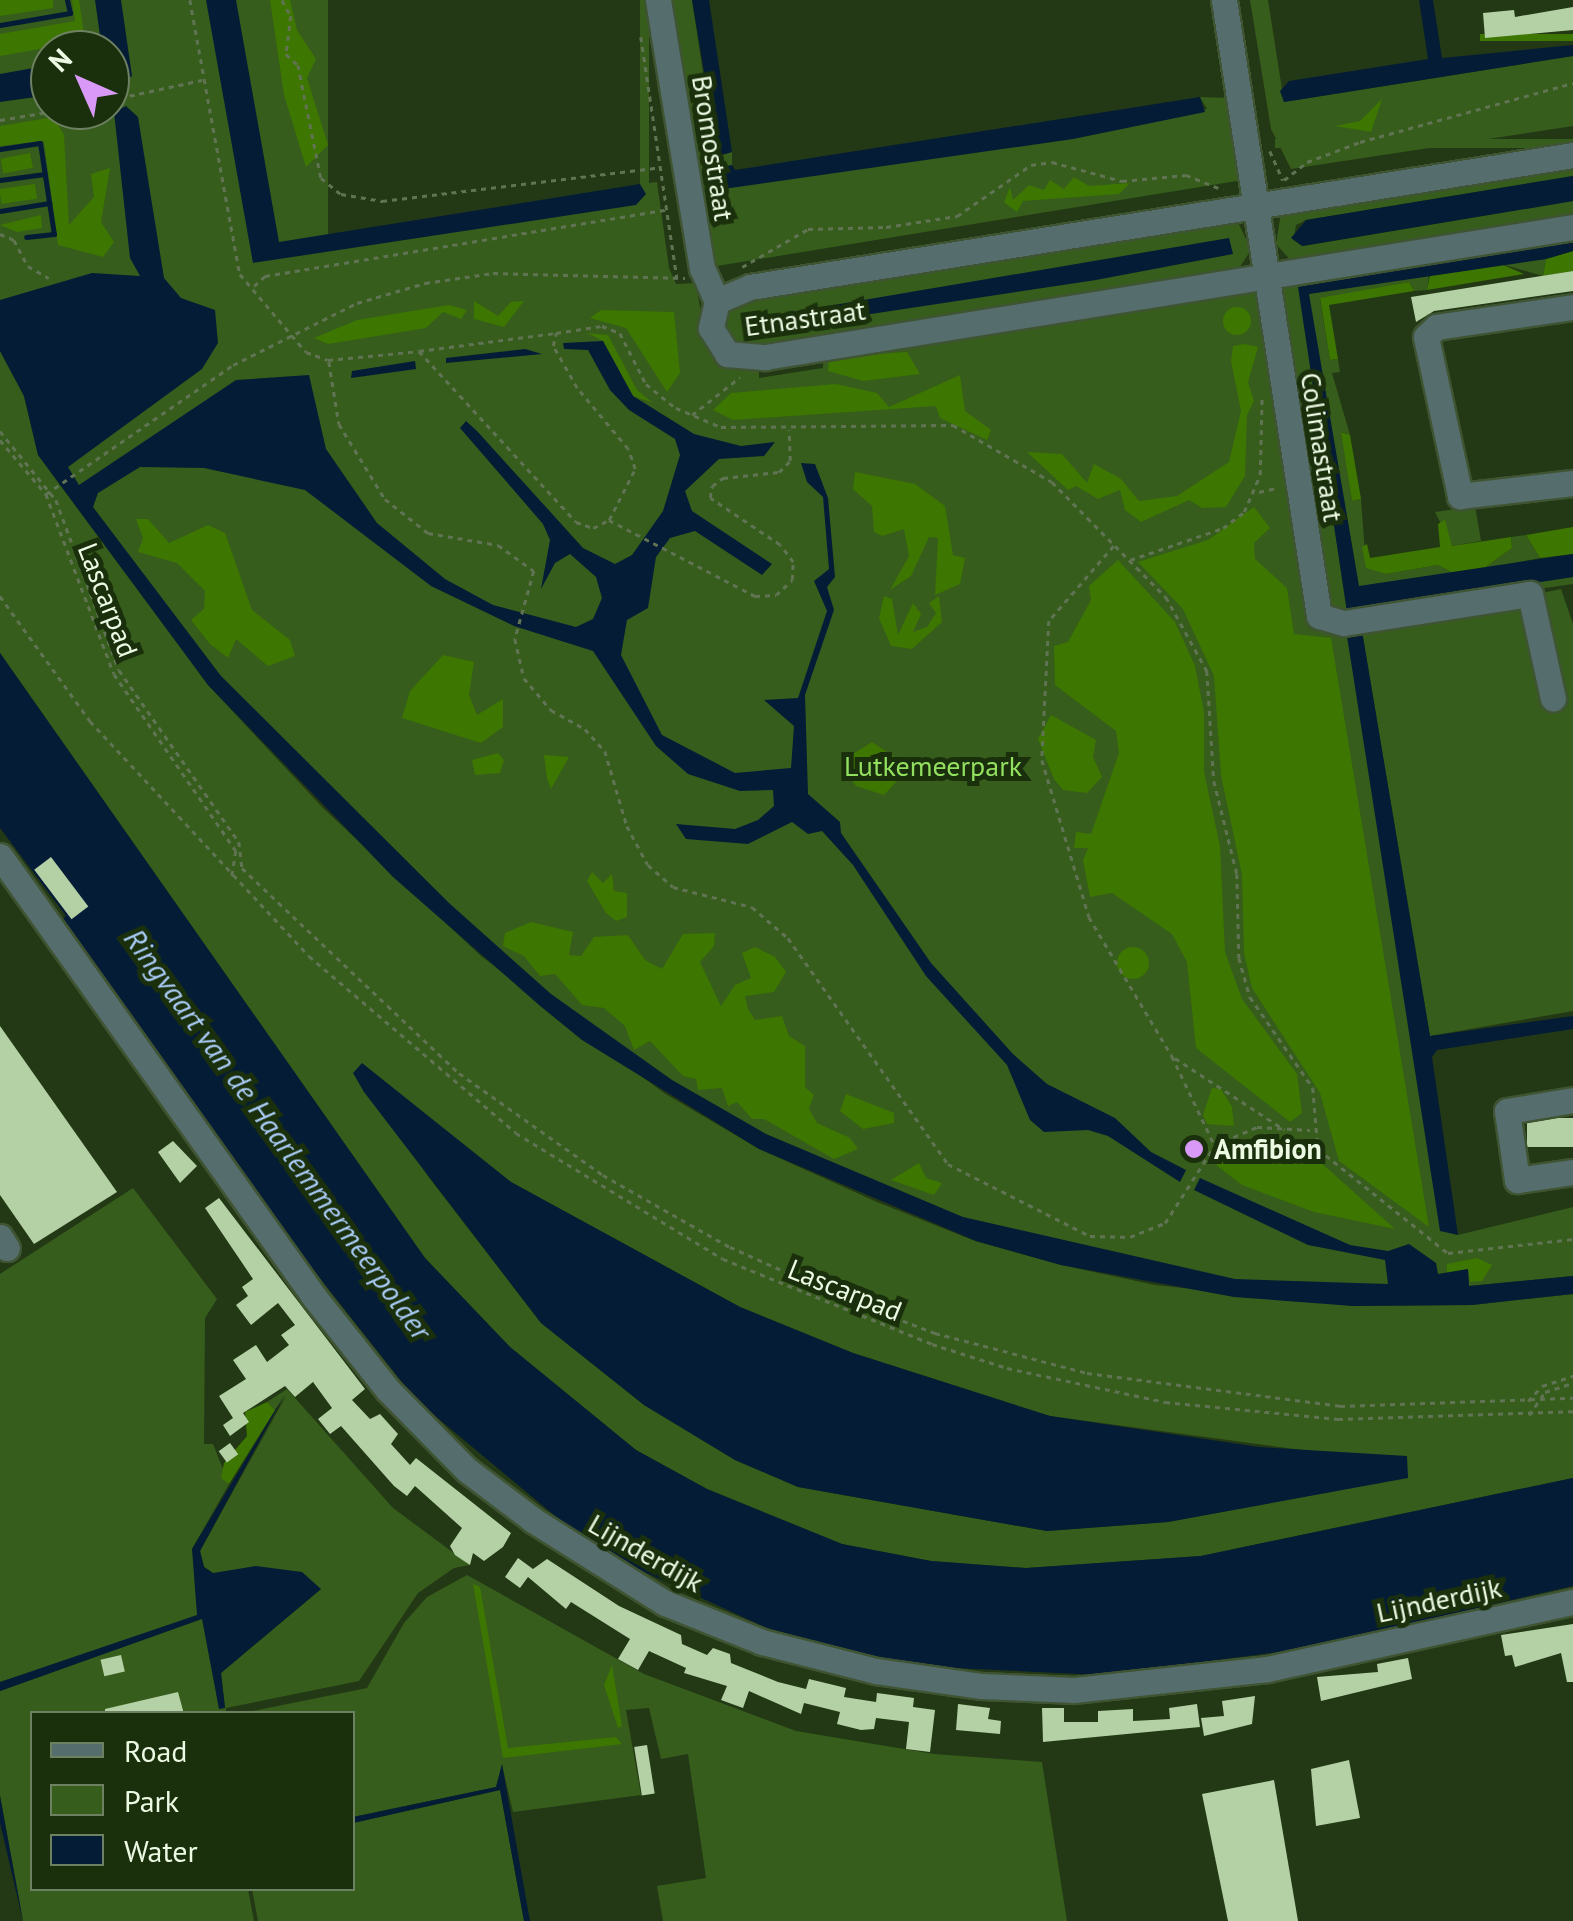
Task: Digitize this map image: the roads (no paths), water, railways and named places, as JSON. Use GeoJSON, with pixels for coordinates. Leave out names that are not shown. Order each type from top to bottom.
{"type":"FeatureCollection","features":[{"type":"Feature","properties":{"kind":"street","name":"Bromostraat"},"geometry":{"type":"LineString","coordinates":[[658,0],[702,268],[718,301]]}},
{"type":"Feature","properties":{"kind":"street"},"geometry":{"type":"LineString","coordinates":[[1224,0],[1256,206]]}},
{"type":"Feature","properties":{"kind":"street","name":"Etnastraat"},"geometry":{"type":"LineString","coordinates":[[1573,155],[750,286],[718,301],[711,328],[718,345],[736,358],[764,357],[1573,226]]}},
{"type":"Feature","properties":{"kind":"street","name":"Colimastraat"},"geometry":{"type":"LineString","coordinates":[[1256,206],[1319,616],[1328,623],[1530,594],[1554,700]]}},
{"type":"Feature","properties":{"kind":"street"},"geometry":{"type":"LineString","coordinates":[[1573,307],[1436,327],[1426,337],[1460,496],[1573,482]]}},
{"type":"Feature","properties":{"kind":"street","name":"Lijnderdijk"},"geometry":{"type":"LineString","coordinates":[[0,856],[315,1298],[388,1390],[507,1500],[665,1603],[762,1642],[876,1671],[982,1686],[1074,1690],[1267,1669],[1573,1602]]}},
{"type":"Feature","properties":{"kind":"street"},"geometry":{"type":"LineString","coordinates":[[1573,1100],[1507,1110],[1517,1180],[1573,1172]]}},
{"type":"Feature","properties":{"kind":"water"},"geometry":{"type":"Polygon","coordinates":[[[95,0],[121,0],[125,30],[99,30],[95,0]]]}},
{"type":"Feature","properties":{"kind":"water"},"geometry":{"type":"Polygon","coordinates":[[[206,0],[236,0],[279,242],[640,184],[646,194],[636,205],[253,263],[206,0]]]}},
{"type":"Feature","properties":{"kind":"water"},"geometry":{"type":"Polygon","coordinates":[[[692,0],[709,0],[732,152],[718,156],[692,0]]]}},
{"type":"Feature","properties":{"kind":"water"},"geometry":{"type":"Polygon","coordinates":[[[1419,0],[1433,0],[1442,58],[1573,45],[1573,56],[1284,102],[1280,91],[1289,81],[1428,59],[1419,0]]]}},
{"type":"Feature","properties":{"kind":"water"},"geometry":{"type":"Polygon","coordinates":[[[30,69],[30,98],[0,102],[0,74],[30,69]]]}},
{"type":"Feature","properties":{"kind":"water"},"geometry":{"type":"Polygon","coordinates":[[[1200,97],[1205,112],[1073,139],[716,190],[714,182],[720,167],[732,165],[735,170],[1200,97]]]}},
{"type":"Feature","properties":{"kind":"water"},"geometry":{"type":"Polygon","coordinates":[[[130,110],[138,117],[164,278],[181,298],[215,310],[218,343],[202,369],[68,467],[79,485],[236,380],[309,375],[326,449],[377,523],[445,579],[493,605],[576,627],[593,619],[602,598],[596,577],[570,554],[555,563],[541,589],[550,540],[543,524],[460,428],[466,421],[583,548],[615,564],[632,555],[663,511],[680,455],[675,439],[629,410],[610,390],[588,350],[564,349],[563,343],[603,341],[633,396],[694,434],[741,446],[775,442],[764,456],[719,459],[685,491],[692,511],[772,564],[762,575],[695,531],[670,538],[656,557],[648,608],[627,620],[621,655],[662,735],[735,773],[791,768],[794,726],[764,700],[798,698],[827,611],[814,581],[829,569],[823,497],[807,482],[801,463],[815,464],[828,498],[835,577],[827,587],[834,610],[805,695],[808,794],[840,822],[841,833],[931,963],[1013,1054],[1047,1084],[1115,1118],[1151,1152],[1186,1170],[1180,1182],[1108,1136],[1088,1130],[1044,1132],[1030,1120],[1007,1065],[926,976],[853,865],[822,831],[808,834],[792,822],[748,844],[686,839],[676,824],[735,829],[758,820],[774,806],[773,790],[740,791],[688,774],[656,746],[593,651],[514,626],[431,586],[305,490],[204,468],[140,467],[98,493],[93,507],[221,676],[449,903],[551,994],[672,1080],[766,1134],[963,1217],[1235,1279],[1388,1284],[1385,1260],[1308,1245],[1194,1190],[1200,1178],[1350,1245],[1388,1251],[1409,1244],[1436,1263],[1438,1274],[1468,1269],[1469,1286],[1573,1276],[1573,1294],[1472,1305],[1353,1306],[1234,1297],[1061,1265],[976,1241],[759,1149],[582,1040],[393,877],[208,685],[38,455],[24,396],[0,351],[0,300],[92,273],[140,276],[130,258],[116,130],[130,130],[130,110]]]}},
{"type":"Feature","properties":{"kind":"water"},"geometry":{"type":"Polygon","coordinates":[[[1573,176],[1573,201],[1302,246],[1291,238],[1306,220],[1573,176]]]}},
{"type":"Feature","properties":{"kind":"water"},"geometry":{"type":"Polygon","coordinates":[[[1229,238],[1233,254],[1096,280],[752,332],[746,320],[1229,238]]]}},
{"type":"Feature","properties":{"kind":"water"},"geometry":{"type":"Polygon","coordinates":[[[1573,241],[1573,251],[1546,259],[1309,294],[1359,586],[1573,554],[1573,577],[1347,612],[1298,287],[1573,241]]]}},
{"type":"Feature","properties":{"kind":"water"},"geometry":{"type":"Polygon","coordinates":[[[525,349],[542,354],[446,363],[446,358],[525,349]]]}},
{"type":"Feature","properties":{"kind":"water"},"geometry":{"type":"Polygon","coordinates":[[[415,361],[416,369],[351,378],[352,371],[415,361]]]}},
{"type":"Feature","properties":{"kind":"water"},"geometry":{"type":"Polygon","coordinates":[[[1362,631],[1430,1036],[1573,1016],[1573,1029],[1437,1050],[1432,1057],[1458,1235],[1440,1231],[1347,636],[1362,631]]]}},
{"type":"Feature","properties":{"kind":"water","name":"Ringvaart van de Haarlemmermeerpolder"},"geometry":{"type":"Polygon","coordinates":[[[0,653],[425,1258],[510,1347],[636,1450],[707,1489],[842,1544],[931,1561],[1026,1568],[1201,1556],[1573,1478],[1573,1586],[1295,1650],[1099,1675],[933,1667],[859,1653],[767,1628],[629,1565],[567,1526],[416,1400],[300,1253],[60,921],[66,916],[0,828],[0,653]]]}},
{"type":"Feature","properties":{"kind":"water"},"geometry":{"type":"Polygon","coordinates":[[[362,1063],[511,1182],[740,1307],[853,1353],[1050,1416],[1259,1447],[1407,1456],[1408,1478],[1168,1522],[1047,1531],[798,1487],[735,1460],[644,1405],[541,1323],[364,1092],[353,1073],[362,1063]]]}},
{"type":"Feature","properties":{"kind":"water"},"geometry":{"type":"Polygon","coordinates":[[[285,1394],[200,1551],[204,1567],[213,1573],[256,1566],[302,1572],[321,1589],[221,1673],[225,1708],[219,1709],[202,1619],[0,1691],[0,1682],[197,1615],[192,1549],[285,1394]]]}},
{"type":"Feature","properties":{"kind":"water"},"geometry":{"type":"Polygon","coordinates":[[[502,1764],[530,1921],[524,1921],[500,1790],[355,1823],[355,1817],[496,1787],[502,1764]]]}},
{"type":"Feature","properties":{"kind":"water"},"geometry":{"type":"Polygon","coordinates":[[[0,1796],[23,1921],[0,1823],[0,1796]]]}},
{"type":"Feature","properties":{"kind":"waterway"},"geometry":{"type":"LineString","coordinates":[[0,25],[70,13],[67,0]]}},
{"type":"Feature","properties":{"kind":"waterway"},"geometry":{"type":"LineString","coordinates":[[0,149],[40,143],[54,234],[26,237]]}},
{"type":"Feature","properties":{"kind":"waterway"},"geometry":{"type":"LineString","coordinates":[[0,180],[45,174]]}},
{"type":"Feature","properties":{"kind":"waterway"},"geometry":{"type":"LineString","coordinates":[[0,211],[49,203]]}},
{"type":"Feature","properties":{"kind":"place","name":"Amfibion"},"geometry":{"type":"Point","coordinates":[1194,1149]}},
{"type":"Feature","properties":{"kind":"park label","name":"Lutkemeerpark"},"geometry":{"type":"Point","coordinates":[933,766]}}]}
